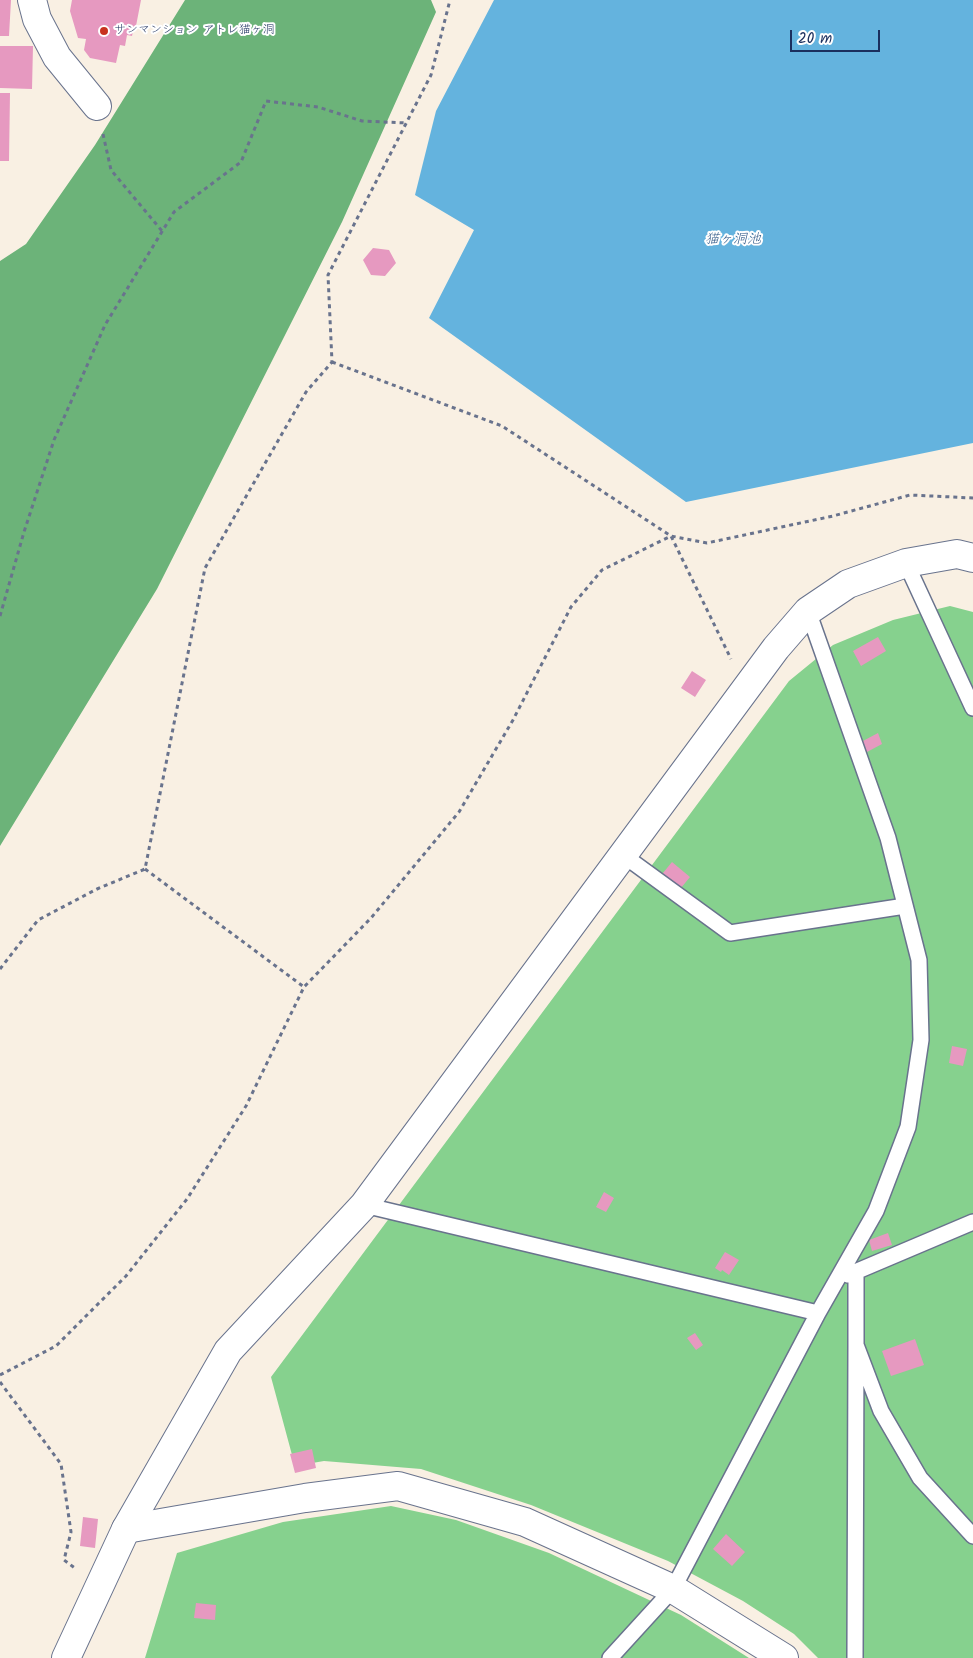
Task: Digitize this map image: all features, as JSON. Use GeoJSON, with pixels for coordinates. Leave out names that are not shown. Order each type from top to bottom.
{"type":"FeatureCollection","features":[{"type":"Feature","properties":{"kind":"street"},"geometry":{"type":"LineString","coordinates":[[32,0],[37,19],[57,57],[96,106]]}},
{"type":"Feature","properties":{"kind":"street"},"geometry":{"type":"LineString","coordinates":[[66,1658],[126,1530],[228,1351],[364,1205],[776,648],[808,611],[848,584],[906,563],[956,554],[973,558]]}},
{"type":"Feature","properties":{"kind":"street"},"geometry":{"type":"LineString","coordinates":[[126,1530],[305,1498],[398,1486],[525,1522],[673,1589],[784,1658]]}},
{"type":"Feature","properties":{"kind":"lane"},"geometry":{"type":"LineString","coordinates":[[906,563],[973,708]]}},
{"type":"Feature","properties":{"kind":"lane"},"geometry":{"type":"LineString","coordinates":[[610,1658],[673,1589],[818,1313],[876,1211],[908,1127],[921,1040],[919,960],[888,838],[808,611]]}},
{"type":"Feature","properties":{"kind":"lane"},"geometry":{"type":"LineString","coordinates":[[623,855],[730,933],[905,906]]}},
{"type":"Feature","properties":{"kind":"lane"},"geometry":{"type":"LineString","coordinates":[[364,1205],[818,1313]]}},
{"type":"Feature","properties":{"kind":"lane"},"geometry":{"type":"LineString","coordinates":[[838,1280],[973,1222]]}},
{"type":"Feature","properties":{"kind":"lane"},"geometry":{"type":"LineString","coordinates":[[855,1658],[856,1272]]}},
{"type":"Feature","properties":{"kind":"lane"},"geometry":{"type":"LineString","coordinates":[[856,1345],[881,1411],[920,1478],[973,1536]]}},
{"type":"Feature","properties":{"kind":"path"},"geometry":{"type":"LineString","coordinates":[[145,869],[205,568],[306,392],[332,362],[328,275],[431,75],[450,0]]}},
{"type":"Feature","properties":{"kind":"path"},"geometry":{"type":"LineString","coordinates":[[0,616],[24,532],[54,440],[106,325],[174,212],[242,162],[266,101],[318,107],[362,120],[407,122]]}},
{"type":"Feature","properties":{"kind":"path"},"geometry":{"type":"LineString","coordinates":[[96,106],[111,170],[162,231]]}},
{"type":"Feature","properties":{"kind":"path"},"geometry":{"type":"LineString","coordinates":[[332,362],[502,426],[672,536],[707,543],[833,516],[910,495],[973,498]]}},
{"type":"Feature","properties":{"kind":"path"},"geometry":{"type":"LineString","coordinates":[[672,536],[746,688]]}},
{"type":"Feature","properties":{"kind":"path"},"geometry":{"type":"LineString","coordinates":[[0,1375],[56,1346],[126,1276],[187,1199],[246,1106],[304,987],[371,918],[459,812],[513,720],[571,607],[602,570],[672,536]]}},
{"type":"Feature","properties":{"kind":"path"},"geometry":{"type":"LineString","coordinates":[[0,969],[38,920],[96,889],[145,869]]}},
{"type":"Feature","properties":{"kind":"path"},"geometry":{"type":"LineString","coordinates":[[145,869],[304,987]]}},
{"type":"Feature","properties":{"kind":"path"},"geometry":{"type":"LineString","coordinates":[[0,1382],[61,1464],[71,1532],[64,1560],[99,1587]]}},
{"type":"Feature","properties":{"kind":"green space"},"geometry":{"type":"Polygon","coordinates":[[[185,0],[431,0],[436,12],[342,222],[157,589],[0,846],[0,261],[26,244],[95,145],[185,0]]]}},
{"type":"Feature","properties":{"kind":"green space"},"geometry":{"type":"Polygon","coordinates":[[[950,606],[973,612],[973,1658],[818,1658],[794,1634],[743,1601],[668,1561],[531,1505],[421,1469],[324,1461],[295,1466],[271,1377],[789,681],[833,645],[893,620],[950,606]]]}},
{"type":"Feature","properties":{"kind":"green space"},"geometry":{"type":"Polygon","coordinates":[[[391,1506],[456,1520],[549,1553],[681,1615],[749,1658],[145,1658],[177,1553],[283,1522],[391,1506]]]}},
{"type":"Feature","properties":{"kind":"water","name":"猫ヶ洞池"},"geometry":{"type":"Polygon","coordinates":[[[494,0],[973,0],[973,443],[686,502],[429,318],[474,230],[415,195],[436,111],[494,0]]]}},
{"type":"Feature","properties":{"kind":"building"},"geometry":{"type":"Polygon","coordinates":[[[0,0],[11,0],[9,36],[0,36],[0,0]]]}},
{"type":"Feature","properties":{"kind":"building","name":"サンマンション アトレ猫ヶ洞"},"geometry":{"type":"Polygon","coordinates":[[[72,0],[141,0],[136,26],[134,26],[132,36],[127,35],[125,46],[120,45],[116,63],[90,58],[84,50],[86,39],[78,38],[70,11],[72,0]]]}},
{"type":"Feature","properties":{"kind":"building"},"geometry":{"type":"Polygon","coordinates":[[[0,46],[33,46],[32,89],[0,88],[0,46]]]}},
{"type":"Feature","properties":{"kind":"building"},"geometry":{"type":"Polygon","coordinates":[[[0,93],[10,93],[9,161],[0,161],[0,93]]]}},
{"type":"Feature","properties":{"kind":"building"},"geometry":{"type":"Polygon","coordinates":[[[373,248],[389,250],[396,263],[385,276],[371,275],[363,260],[373,248]]]}},
{"type":"Feature","properties":{"kind":"building"},"geometry":{"type":"Polygon","coordinates":[[[878,637],[886,651],[861,666],[853,651],[878,637]]]}},
{"type":"Feature","properties":{"kind":"building"},"geometry":{"type":"Polygon","coordinates":[[[692,671],[706,680],[695,697],[681,688],[692,671]]]}},
{"type":"Feature","properties":{"kind":"building"},"geometry":{"type":"Polygon","coordinates":[[[878,733],[882,744],[867,752],[861,742],[878,733]]]}},
{"type":"Feature","properties":{"kind":"building"},"geometry":{"type":"Polygon","coordinates":[[[672,862],[690,877],[676,894],[658,879],[672,862]]]}},
{"type":"Feature","properties":{"kind":"building"},"geometry":{"type":"Polygon","coordinates":[[[952,1046],[967,1049],[963,1066],[949,1063],[952,1046]]]}},
{"type":"Feature","properties":{"kind":"building"},"geometry":{"type":"Polygon","coordinates":[[[604,1192],[614,1198],[606,1212],[596,1207],[604,1192]]]}},
{"type":"Feature","properties":{"kind":"building"},"geometry":{"type":"Polygon","coordinates":[[[888,1233],[892,1245],[872,1251],[869,1240],[888,1233]]]}},
{"type":"Feature","properties":{"kind":"building"},"geometry":{"type":"Polygon","coordinates":[[[725,1252],[739,1260],[729,1275],[715,1268],[725,1252]]]}},
{"type":"Feature","properties":{"kind":"building"},"geometry":{"type":"Polygon","coordinates":[[[695,1333],[703,1345],[696,1350],[687,1338],[695,1333]]]}},
{"type":"Feature","properties":{"kind":"building"},"geometry":{"type":"Polygon","coordinates":[[[915,1339],[924,1365],[891,1376],[882,1351],[915,1339]]]}},
{"type":"Feature","properties":{"kind":"building"},"geometry":{"type":"Polygon","coordinates":[[[312,1449],[316,1468],[295,1473],[290,1454],[312,1449]]]}},
{"type":"Feature","properties":{"kind":"building"},"geometry":{"type":"Polygon","coordinates":[[[83,1517],[98,1519],[95,1548],[80,1546],[83,1517]]]}},
{"type":"Feature","properties":{"kind":"building"},"geometry":{"type":"Polygon","coordinates":[[[726,1534],[745,1552],[732,1566],[713,1549],[726,1534]]]}},
{"type":"Feature","properties":{"kind":"building"},"geometry":{"type":"Polygon","coordinates":[[[196,1603],[216,1605],[215,1620],[194,1618],[196,1603]]]}},
{"type":"Feature","properties":{"kind":"place","name":"サンマンション アトレ猫ヶ洞"},"geometry":{"type":"Point","coordinates":[104,31]}}]}
